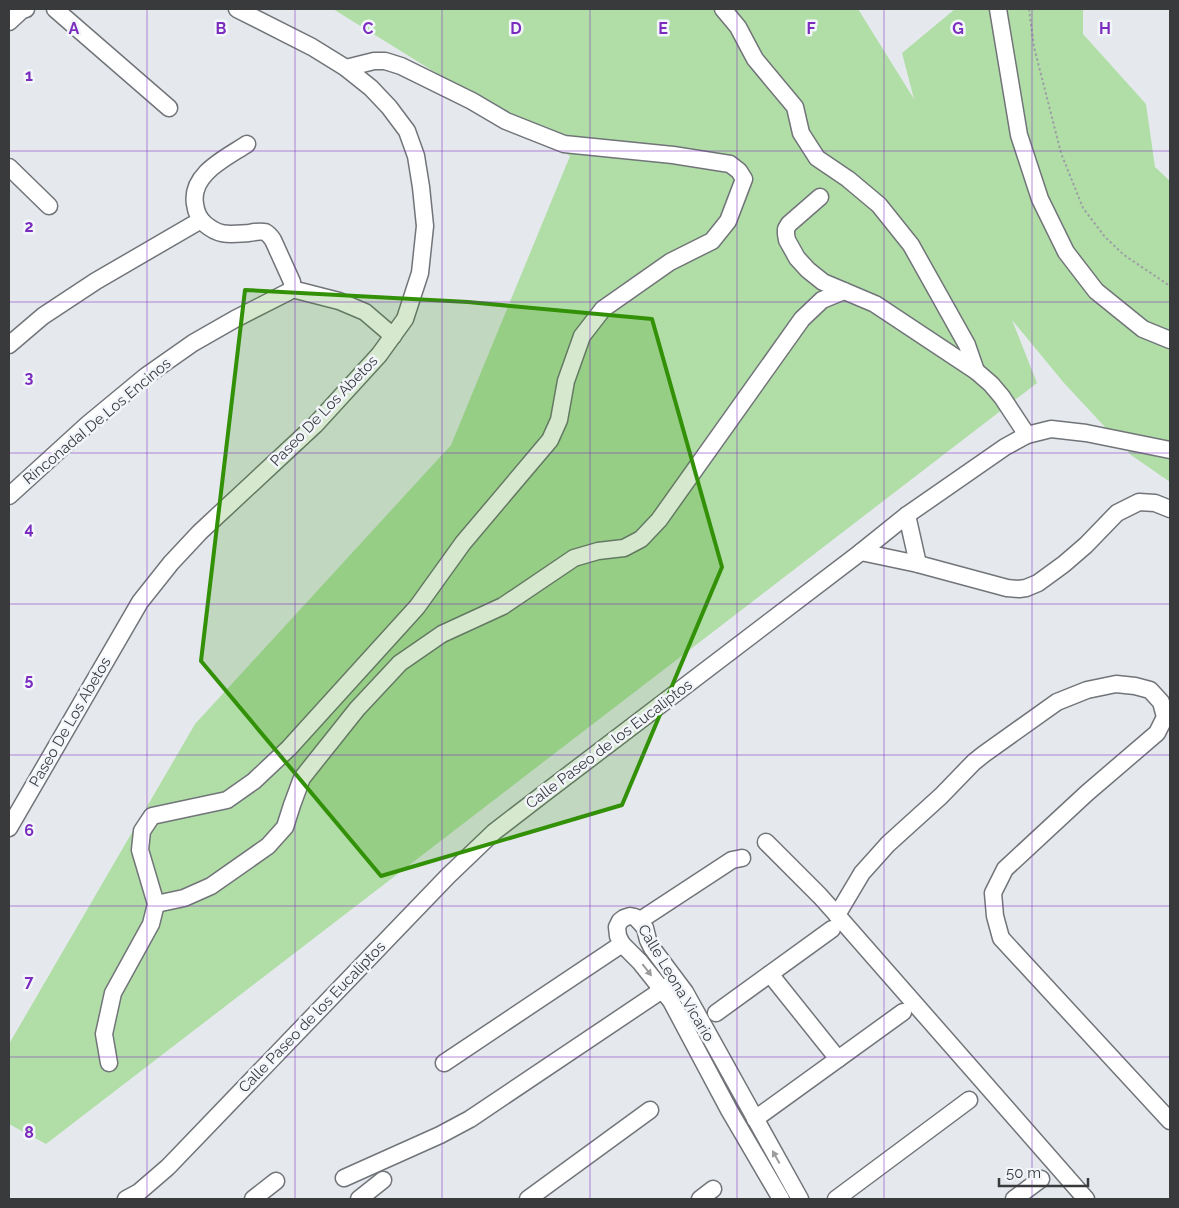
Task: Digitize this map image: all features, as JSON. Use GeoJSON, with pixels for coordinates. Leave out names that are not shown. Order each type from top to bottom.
{"type":"FeatureCollection","features":[{"type":"Feature","properties":{"kind":"street"},"geometry":{"type":"LineString","coordinates":[[9,22],[22,10],[26,9]]}},
{"type":"Feature","properties":{"kind":"street"},"geometry":{"type":"LineString","coordinates":[[55,9],[169,108]]}},
{"type":"Feature","properties":{"kind":"street","name":"Paseo De Los Abetos"},"geometry":{"type":"LineString","coordinates":[[9,828],[140,602],[171,563],[200,532],[315,425],[379,355],[405,318],[420,273],[425,226],[416,156],[407,131],[389,107],[371,88],[346,68],[312,47],[237,9]]}},
{"type":"Feature","properties":{"kind":"street"},"geometry":{"type":"LineString","coordinates":[[723,9],[738,27],[755,59],[795,107],[800,133],[817,158],[848,179],[879,205],[911,245],[967,345],[976,370]]}},
{"type":"Feature","properties":{"kind":"street"},"geometry":{"type":"LineString","coordinates":[[998,9],[1019,135],[1040,199],[1066,252],[1096,292],[1143,329],[1170,340]]}},
{"type":"Feature","properties":{"kind":"street"},"geometry":{"type":"LineString","coordinates":[[109,1063],[104,1034],[113,993],[151,924],[156,904],[140,850],[142,831],[152,816],[227,800],[254,781],[289,748],[417,607],[463,543],[550,440],[559,420],[566,382],[582,336],[603,309],[670,262],[712,241],[728,221],[744,179],[740,171],[730,164],[673,155],[564,144],[506,121],[472,101],[401,66],[385,61],[374,61],[346,68]]}},
{"type":"Feature","properties":{"kind":"street"},"geometry":{"type":"LineString","coordinates":[[247,144],[207,171],[197,183],[194,198],[195,208],[201,220],[212,229],[226,234],[265,232],[273,240],[292,282],[292,289],[339,301],[365,312],[393,336]]}},
{"type":"Feature","properties":{"kind":"street"},"geometry":{"type":"LineString","coordinates":[[9,167],[49,206]]}},
{"type":"Feature","properties":{"kind":"street"},"geometry":{"type":"LineString","coordinates":[[820,196],[789,224],[786,234],[787,240],[797,258],[823,282],[875,304],[976,370],[1002,397],[1027,435]]}},
{"type":"Feature","properties":{"kind":"street"},"geometry":{"type":"LineString","coordinates":[[9,345],[43,316],[96,281],[201,220]]}},
{"type":"Feature","properties":{"kind":"street","name":"RinconadaI De Los Encinos"},"geometry":{"type":"LineString","coordinates":[[9,496],[81,430],[146,376],[192,343],[292,289]]}},
{"type":"Feature","properties":{"kind":"street"},"geometry":{"type":"LineString","coordinates":[[156,904],[184,898],[211,886],[268,846],[285,827],[302,778],[356,709],[400,663],[442,634],[503,606],[574,558],[598,551],[624,548],[641,539],[658,520],[802,319],[822,300],[844,291]]}},
{"type":"Feature","properties":{"kind":"street","name":"Calle Paseo de los Eucaliptos"},"geometry":{"type":"LineString","coordinates":[[126,1199],[139,1192],[168,1167],[448,876],[494,832],[907,515],[1004,447],[1027,435],[1051,429],[1086,433],[1169,449]]}},
{"type":"Feature","properties":{"kind":"street"},"geometry":{"type":"LineString","coordinates":[[861,552],[918,564],[1006,588],[1019,589],[1038,582],[1064,564],[1086,545],[1117,513],[1139,502],[1155,503],[1170,509]]}},
{"type":"Feature","properties":{"kind":"street"},"geometry":{"type":"LineString","coordinates":[[907,515],[918,564]]}},
{"type":"Feature","properties":{"kind":"street"},"geometry":{"type":"LineString","coordinates":[[716,1013],[770,974],[834,922],[862,873],[888,844],[984,754],[1057,702],[1087,690],[1116,684],[1135,686],[1150,690],[1161,702],[1165,717],[1157,733],[1087,793],[1005,868],[993,893],[995,916],[1002,938],[1170,1121]]}},
{"type":"Feature","properties":{"kind":"street"},"geometry":{"type":"LineString","coordinates":[[766,842],[820,896],[834,922],[1086,1199]]}},
{"type":"Feature","properties":{"kind":"street"},"geometry":{"type":"LineString","coordinates":[[640,921],[732,860],[742,858]]}},
{"type":"Feature","properties":{"kind":"street","name":"Calle Leona Vicario"},"geometry":{"type":"LineString","coordinates":[[781,1199],[729,1110],[670,1001],[640,962],[622,944],[618,936],[617,927],[624,918],[630,916],[640,921],[652,948],[685,992],[800,1199]]}},
{"type":"Feature","properties":{"kind":"street"},"geometry":{"type":"LineString","coordinates":[[444,1063],[622,944]]}},
{"type":"Feature","properties":{"kind":"street"},"geometry":{"type":"LineString","coordinates":[[770,974],[838,1059]]}},
{"type":"Feature","properties":{"kind":"street"},"geometry":{"type":"LineString","coordinates":[[344,1178],[440,1135],[470,1119],[677,980]]}},
{"type":"Feature","properties":{"kind":"street"},"geometry":{"type":"LineString","coordinates":[[755,1119],[903,1012]]}},
{"type":"Feature","properties":{"kind":"street"},"geometry":{"type":"LineString","coordinates":[[836,1199],[969,1100]]}},
{"type":"Feature","properties":{"kind":"street"},"geometry":{"type":"LineString","coordinates":[[729,1110],[745,1102]]}},
{"type":"Feature","properties":{"kind":"street"},"geometry":{"type":"LineString","coordinates":[[528,1199],[650,1110]]}},
{"type":"Feature","properties":{"kind":"street"},"geometry":{"type":"LineString","coordinates":[[359,1199],[383,1180]]}},
{"type":"Feature","properties":{"kind":"street"},"geometry":{"type":"LineString","coordinates":[[1014,1199],[1041,1180]]}},
{"type":"Feature","properties":{"kind":"street"},"geometry":{"type":"LineString","coordinates":[[253,1199],[276,1181]]}},
{"type":"Feature","properties":{"kind":"street"},"geometry":{"type":"LineString","coordinates":[[700,1199],[713,1190]]}},
{"type":"Feature","properties":{"kind":"path"},"geometry":{"type":"LineString","coordinates":[[1029,9],[1034,47],[1061,153],[1083,208],[1105,237],[1124,255],[1170,286]]}},
{"type":"Feature","properties":{"kind":"highlighted area"},"geometry":{"type":"Polygon","coordinates":[[[245,290],[468,302],[652,319],[722,567],[622,805],[381,876],[201,661],[245,290]]]}},
{"type":"Feature","properties":{"kind":"green space"},"geometry":{"type":"Polygon","coordinates":[[[333,9],[858,9],[914,99],[902,53],[955,9],[1083,9],[1083,34],[1146,104],[1155,167],[1170,181],[1170,482],[1131,455],[1064,383],[1012,320],[1037,383],[46,1144],[9,1124],[9,1044],[195,724],[451,445],[570,156],[333,9]]]}}]}
